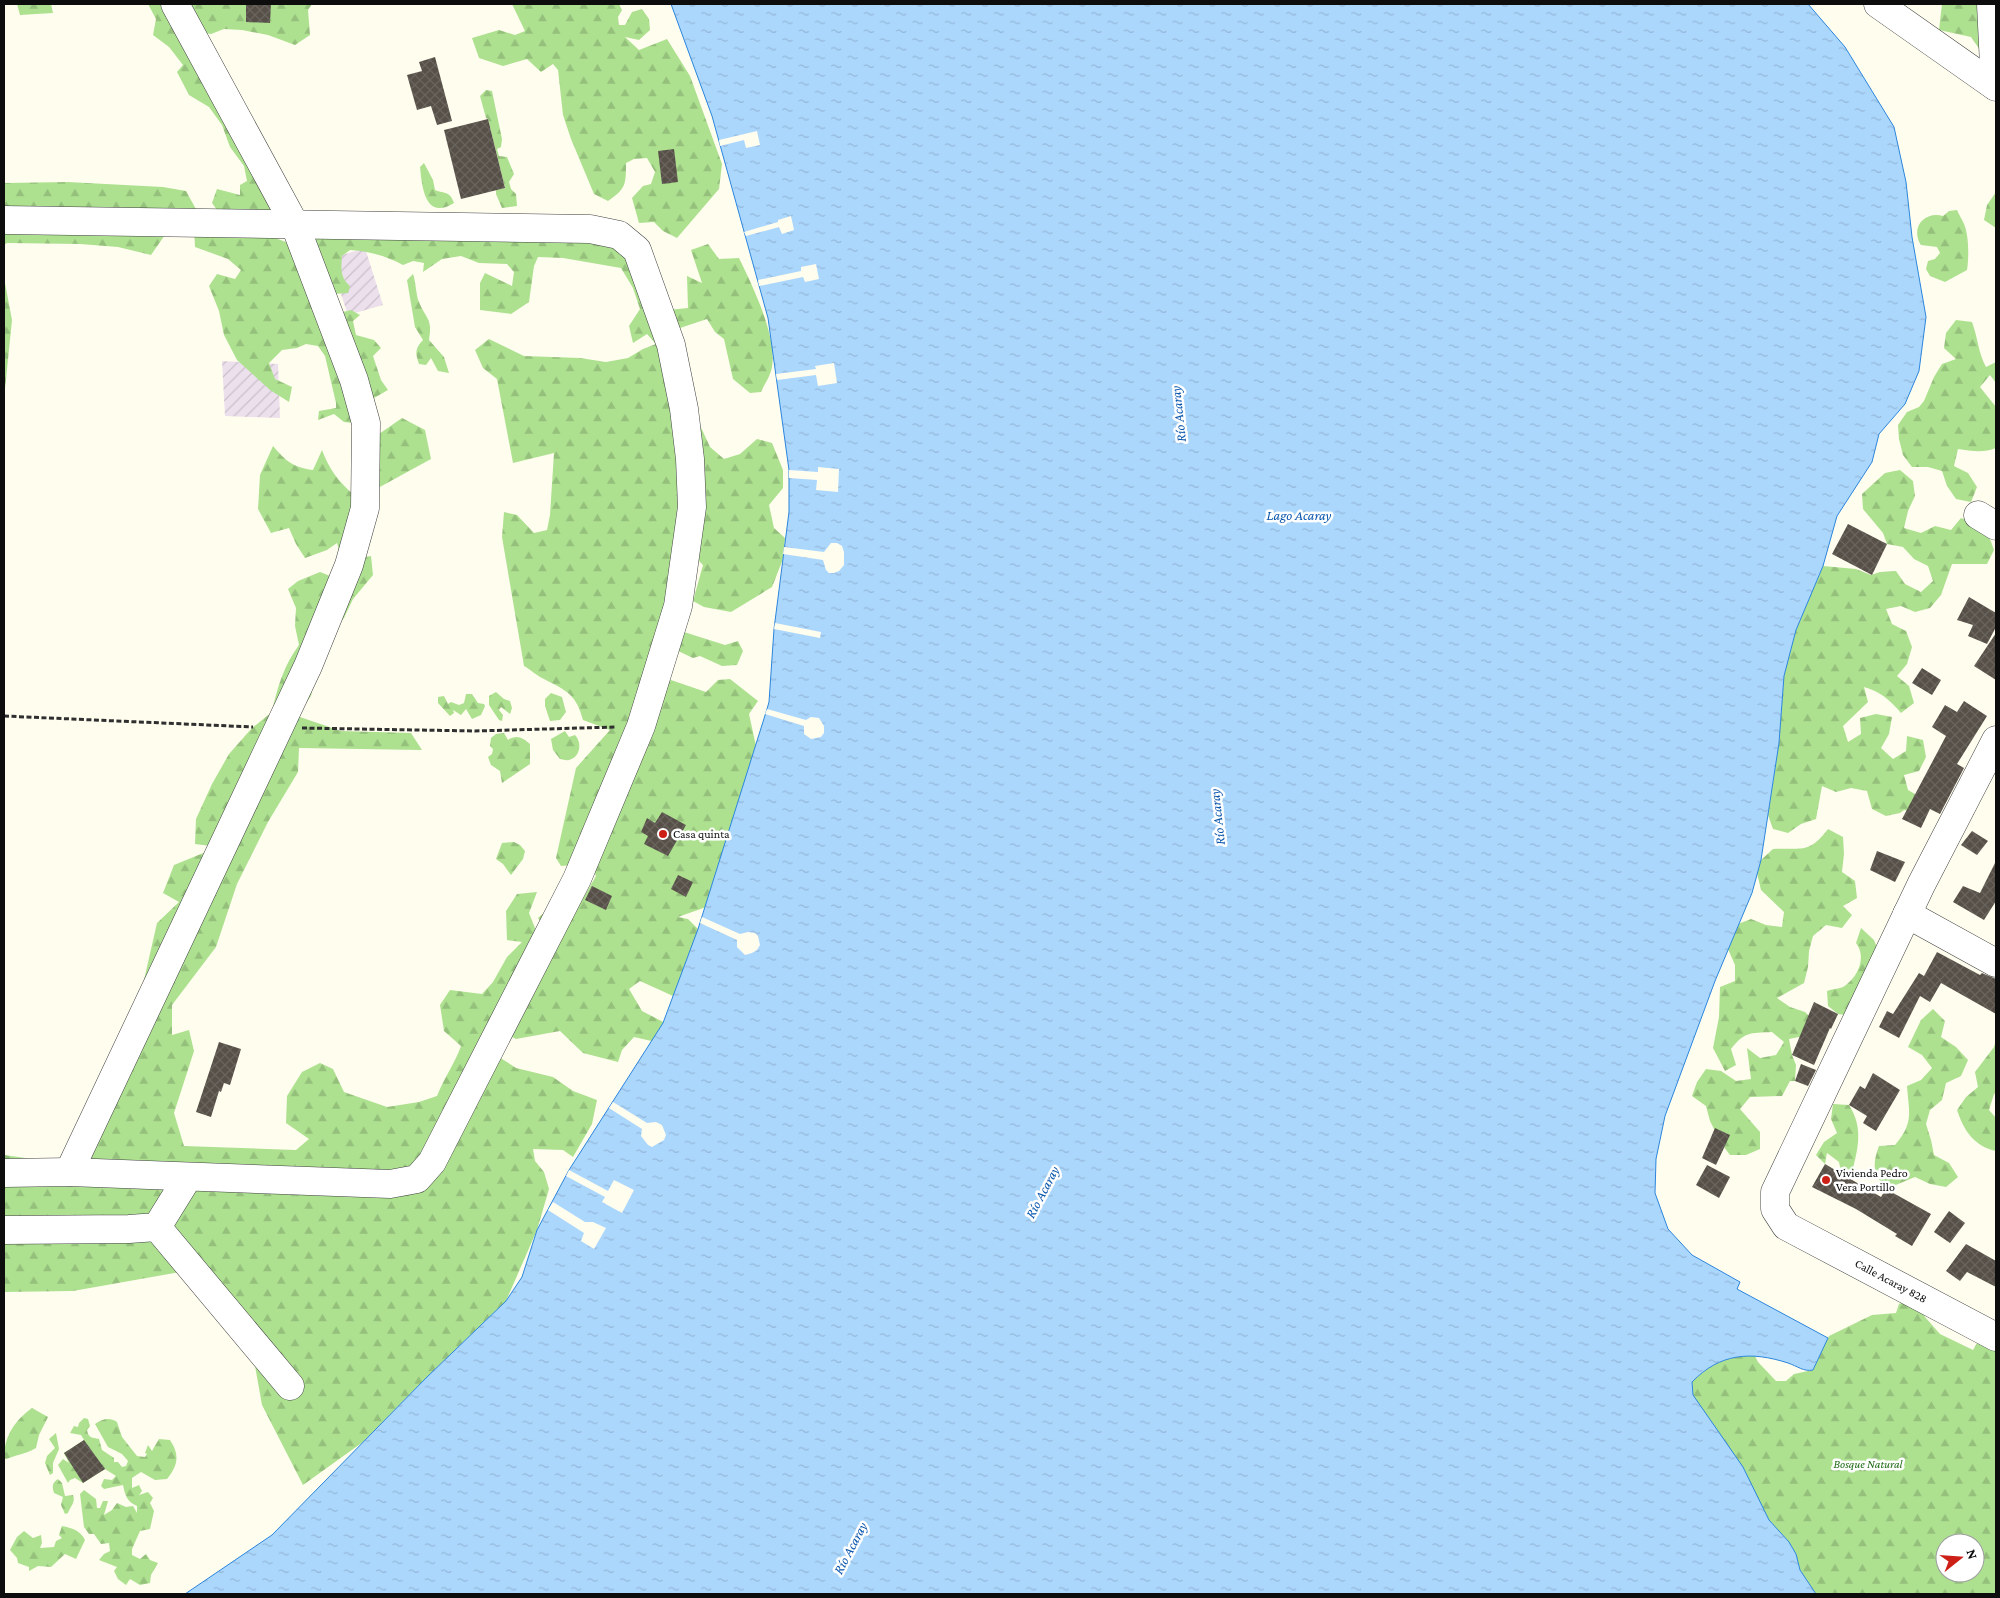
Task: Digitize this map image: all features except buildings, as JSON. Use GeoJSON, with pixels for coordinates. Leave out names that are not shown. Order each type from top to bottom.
{"type":"FeatureCollection","features":[{"type":"Feature","properties":{"kind":"street"},"geometry":{"type":"LineString","coordinates":[[69,1172],[308,666],[349,565],[365,508],[366,423],[354,380],[295,225],[175,4]]}},
{"type":"Feature","properties":{"kind":"street"},"geometry":{"type":"LineString","coordinates":[[1878,4],[1996,86]]}},
{"type":"Feature","properties":{"kind":"street"},"geometry":{"type":"LineString","coordinates":[[1991,4],[1996,86]]}},
{"type":"Feature","properties":{"kind":"street"},"geometry":{"type":"LineString","coordinates":[[4,220],[590,228],[619,235],[637,250],[671,345],[684,409],[690,459],[692,507],[678,606],[641,726],[577,879],[432,1162],[417,1179],[390,1184],[69,1172],[4,1173]]}},
{"type":"Feature","properties":{"kind":"street"},"geometry":{"type":"LineString","coordinates":[[1996,740],[1907,914],[1996,963]]}},
{"type":"Feature","properties":{"kind":"street","name":"Calle Acaray 828"},"geometry":{"type":"LineString","coordinates":[[1907,914],[1775,1192],[1775,1209],[1786,1226],[1994,1331]]}},
{"type":"Feature","properties":{"kind":"street"},"geometry":{"type":"LineString","coordinates":[[157,1226],[188,1177]]}},
{"type":"Feature","properties":{"kind":"street"},"geometry":{"type":"LineString","coordinates":[[4,1230],[129,1229],[157,1226]]}},
{"type":"Feature","properties":{"kind":"street"},"geometry":{"type":"LineString","coordinates":[[157,1226],[290,1386]]}},
{"type":"Feature","properties":{"kind":"path"},"geometry":{"type":"LineString","coordinates":[[4,716],[279,728],[475,731],[641,726]]}},
{"type":"Feature","properties":{"kind":"shaded area"},"geometry":{"type":"Polygon","coordinates":[[[365,248],[383,305],[348,315],[329,259],[365,248]]]}},
{"type":"Feature","properties":{"kind":"shaded area"},"geometry":{"type":"Polygon","coordinates":[[[222,361],[278,364],[280,418],[225,416],[222,361]]]}},
{"type":"Feature","properties":{"kind":"green space"},"geometry":{"type":"Polygon","coordinates":[[[17,4],[51,4],[53,13],[20,15],[17,4]]]}},
{"type":"Feature","properties":{"kind":"green space"},"geometry":{"type":"Polygon","coordinates":[[[148,4],[165,4],[277,214],[217,210],[212,203],[217,189],[240,195],[240,185],[247,181],[244,166],[230,147],[222,125],[209,107],[189,95],[177,72],[183,65],[169,47],[153,35],[156,19],[148,4]]]}},
{"type":"Feature","properties":{"kind":"green space"},"geometry":{"type":"Polygon","coordinates":[[[186,4],[312,4],[308,10],[310,35],[295,45],[268,35],[242,30],[224,29],[211,34],[192,31],[186,4]]]}},
{"type":"Feature","properties":{"kind":"green space"},"geometry":{"type":"Polygon","coordinates":[[[512,4],[619,4],[622,10],[618,17],[619,25],[625,25],[632,12],[642,9],[649,19],[650,30],[639,40],[625,37],[639,50],[667,39],[690,76],[722,164],[719,189],[677,238],[663,231],[654,222],[639,223],[632,198],[643,186],[651,184],[655,172],[647,158],[634,159],[626,163],[624,185],[608,201],[594,194],[563,115],[558,70],[553,64],[541,72],[527,59],[503,66],[479,58],[472,38],[499,30],[515,35],[525,31],[512,4]]]}},
{"type":"Feature","properties":{"kind":"green space"},"geometry":{"type":"Polygon","coordinates":[[[1942,4],[1996,4],[1989,63],[1971,37],[1939,30],[1942,4]]]}},
{"type":"Feature","properties":{"kind":"green space"},"geometry":{"type":"Polygon","coordinates":[[[486,90],[492,91],[502,139],[501,147],[497,149],[499,156],[507,157],[514,174],[509,182],[511,189],[516,194],[517,206],[502,208],[496,194],[496,190],[505,188],[488,119],[486,118],[480,96],[486,90]]]}},
{"type":"Feature","properties":{"kind":"green space"},"geometry":{"type":"Polygon","coordinates":[[[424,163],[433,180],[435,190],[449,195],[454,203],[437,208],[431,205],[422,184],[420,167],[424,163]]]}},
{"type":"Feature","properties":{"kind":"green space"},"geometry":{"type":"Polygon","coordinates":[[[68,182],[163,187],[186,191],[197,211],[167,232],[151,255],[118,247],[80,244],[7,243],[4,245],[4,183],[68,182]]]}},
{"type":"Feature","properties":{"kind":"green space"},"geometry":{"type":"Polygon","coordinates":[[[1996,192],[1996,228],[1984,220],[1987,205],[1996,192]]]}},
{"type":"Feature","properties":{"kind":"green space"},"geometry":{"type":"Polygon","coordinates":[[[1957,210],[1967,234],[1967,270],[1945,282],[1930,276],[1926,269],[1928,261],[1935,259],[1940,253],[1937,247],[1921,245],[1917,233],[1918,227],[1925,218],[1936,215],[1943,216],[1949,211],[1957,210]]]}},
{"type":"Feature","properties":{"kind":"green space"},"geometry":{"type":"Polygon","coordinates":[[[245,227],[286,242],[315,257],[309,236],[491,239],[512,242],[532,236],[614,239],[668,310],[688,308],[687,276],[702,283],[691,250],[708,244],[719,259],[739,258],[757,298],[768,329],[772,344],[773,359],[771,371],[761,392],[750,393],[733,379],[724,339],[715,332],[707,319],[680,328],[692,408],[710,447],[724,459],[740,454],[757,439],[772,443],[783,470],[783,488],[769,505],[774,528],[785,538],[783,559],[772,587],[731,612],[704,607],[693,601],[703,565],[692,554],[684,632],[725,645],[738,641],[743,651],[737,665],[722,666],[700,656],[693,658],[678,651],[657,686],[671,680],[706,692],[718,680],[730,679],[758,701],[749,714],[756,746],[712,885],[709,906],[678,917],[688,919],[704,935],[673,996],[640,981],[629,989],[642,1011],[669,1025],[656,1042],[634,1037],[622,1050],[618,1062],[583,1053],[560,1031],[516,1039],[497,1029],[499,1057],[516,1068],[553,1077],[573,1091],[597,1100],[592,1124],[573,1157],[563,1150],[533,1149],[535,1161],[544,1172],[549,1189],[537,1230],[506,1301],[363,1442],[303,1485],[262,1405],[247,1321],[197,1269],[73,1291],[4,1292],[4,1155],[61,1163],[136,1015],[157,923],[179,902],[163,893],[174,865],[218,847],[195,844],[196,819],[212,784],[229,754],[252,728],[272,712],[282,677],[299,645],[295,626],[296,608],[288,589],[298,581],[320,572],[348,583],[337,543],[327,550],[305,558],[289,528],[271,533],[258,509],[260,475],[273,446],[290,462],[313,470],[322,450],[334,474],[353,494],[379,434],[402,418],[425,430],[431,459],[367,494],[348,560],[371,556],[373,575],[353,599],[344,618],[323,643],[311,696],[297,716],[341,731],[411,733],[422,750],[299,748],[298,772],[268,822],[237,884],[216,947],[172,1005],[172,1035],[189,1030],[194,1051],[174,1113],[184,1146],[296,1150],[309,1139],[286,1123],[287,1096],[302,1072],[320,1063],[333,1069],[344,1092],[387,1107],[419,1102],[437,1096],[461,1046],[444,1031],[440,1005],[450,990],[482,994],[493,982],[507,957],[522,942],[507,940],[506,911],[517,894],[537,892],[529,913],[537,933],[547,931],[538,918],[558,904],[582,900],[596,876],[590,864],[561,866],[556,858],[576,768],[610,730],[583,720],[577,704],[570,694],[524,666],[502,537],[504,512],[517,515],[534,533],[547,530],[550,515],[554,453],[513,463],[497,379],[483,368],[475,350],[489,339],[524,356],[580,358],[606,362],[628,358],[656,344],[647,334],[633,343],[629,326],[640,309],[633,288],[621,268],[563,258],[538,257],[534,266],[529,302],[511,314],[480,310],[480,283],[485,273],[512,286],[514,272],[507,264],[479,263],[461,256],[442,259],[423,272],[424,263],[413,261],[403,265],[377,255],[350,250],[342,256],[341,265],[344,280],[350,286],[348,293],[333,294],[343,312],[351,310],[360,315],[353,321],[356,335],[374,340],[381,348],[373,356],[381,380],[388,390],[367,402],[353,423],[344,422],[334,414],[318,420],[319,411],[336,408],[336,403],[325,356],[318,346],[306,344],[297,348],[282,350],[269,363],[275,379],[292,387],[289,402],[270,390],[237,360],[224,335],[219,311],[209,286],[217,274],[235,279],[241,270],[228,259],[195,247],[194,228],[245,227]]]}},
{"type":"Feature","properties":{"kind":"green space"},"geometry":{"type":"Polygon","coordinates":[[[413,274],[418,299],[429,323],[429,340],[444,357],[449,373],[438,371],[431,358],[426,365],[419,364],[416,351],[423,340],[415,327],[407,280],[413,274]]]}},
{"type":"Feature","properties":{"kind":"green space"},"geometry":{"type":"Polygon","coordinates":[[[4,278],[12,320],[4,399],[4,278]]]}},
{"type":"Feature","properties":{"kind":"green space"},"geometry":{"type":"Polygon","coordinates":[[[1956,320],[1972,322],[1981,356],[1986,367],[1996,362],[1996,383],[1990,375],[1980,387],[1996,407],[1996,448],[1982,451],[1958,449],[1954,466],[1968,473],[1977,487],[1971,502],[1956,499],[1947,486],[1942,471],[1928,467],[1912,467],[1903,455],[1899,439],[1898,425],[1907,412],[1919,407],[1924,401],[1934,377],[1942,364],[1956,359],[1944,348],[1946,333],[1956,320]]]}},
{"type":"Feature","properties":{"kind":"green space"},"geometry":{"type":"Polygon","coordinates":[[[1900,470],[1913,481],[1915,496],[1908,511],[1904,528],[1921,533],[1935,526],[1951,530],[1961,518],[1983,528],[1994,550],[1987,564],[1952,564],[1941,595],[1930,608],[1915,612],[1901,606],[1886,609],[1892,624],[1906,631],[1912,647],[1907,664],[1897,676],[1909,686],[1914,703],[1901,713],[1885,697],[1864,687],[1868,702],[1843,726],[1848,742],[1861,734],[1860,718],[1876,714],[1892,717],[1889,734],[1881,748],[1893,759],[1906,751],[1907,736],[1923,740],[1926,757],[1919,771],[1904,775],[1908,790],[1922,798],[1919,813],[1904,810],[1900,813],[1886,816],[1872,809],[1867,791],[1851,788],[1836,792],[1822,786],[1816,819],[1801,824],[1788,833],[1773,829],[1768,815],[1779,743],[1784,676],[1796,630],[1823,566],[1856,569],[1871,575],[1880,572],[1896,571],[1905,584],[1921,592],[1933,581],[1928,566],[1914,559],[1903,547],[1887,544],[1883,533],[1863,509],[1862,494],[1885,473],[1900,470]]]}},
{"type":"Feature","properties":{"kind":"green space"},"geometry":{"type":"Polygon","coordinates":[[[496,692],[504,699],[510,701],[512,708],[510,714],[501,707],[499,710],[503,715],[502,721],[499,720],[489,705],[489,696],[496,692]]]}},
{"type":"Feature","properties":{"kind":"green space"},"geometry":{"type":"Polygon","coordinates":[[[551,693],[562,697],[566,712],[560,720],[550,721],[545,706],[545,699],[551,693]]]}},
{"type":"Feature","properties":{"kind":"green space"},"geometry":{"type":"Polygon","coordinates":[[[466,694],[472,694],[478,703],[484,704],[481,715],[472,719],[466,709],[461,715],[453,710],[454,713],[450,716],[438,703],[438,697],[444,696],[448,704],[451,702],[459,705],[464,703],[466,694]]]}},
{"type":"Feature","properties":{"kind":"green space"},"geometry":{"type":"Polygon","coordinates":[[[565,731],[569,737],[575,735],[579,741],[578,753],[568,760],[560,759],[553,750],[551,739],[565,731]]]}},
{"type":"Feature","properties":{"kind":"green space"},"geometry":{"type":"Polygon","coordinates":[[[504,733],[508,740],[514,737],[520,738],[530,744],[530,764],[502,783],[500,771],[491,765],[488,757],[492,754],[493,749],[490,746],[491,738],[496,734],[504,733]]]}},
{"type":"Feature","properties":{"kind":"green space"},"geometry":{"type":"Polygon","coordinates":[[[1828,829],[1843,837],[1842,872],[1855,881],[1857,898],[1843,906],[1852,915],[1842,928],[1826,925],[1813,936],[1804,983],[1777,998],[1790,1007],[1805,1012],[1816,1023],[1815,1039],[1799,1037],[1789,1039],[1796,1065],[1795,1081],[1790,1081],[1782,1096],[1750,1097],[1740,1109],[1760,1132],[1760,1149],[1746,1155],[1730,1155],[1721,1143],[1710,1121],[1706,1106],[1692,1096],[1697,1082],[1706,1069],[1721,1071],[1736,1081],[1751,1079],[1747,1048],[1760,1058],[1776,1055],[1784,1042],[1772,1032],[1748,1034],[1740,1039],[1731,1049],[1736,1065],[1725,1071],[1713,1048],[1719,1017],[1720,987],[1735,981],[1735,965],[1728,949],[1738,924],[1751,919],[1766,925],[1782,927],[1784,912],[1761,890],[1757,873],[1761,860],[1773,849],[1798,849],[1809,846],[1815,843],[1828,829]]]}},
{"type":"Feature","properties":{"kind":"green space"},"geometry":{"type":"Polygon","coordinates":[[[514,842],[525,851],[523,859],[511,875],[503,864],[496,859],[502,843],[514,842]]]}},
{"type":"Feature","properties":{"kind":"green space"},"geometry":{"type":"Polygon","coordinates":[[[1861,928],[1874,940],[1880,955],[1854,1016],[1838,1014],[1828,1006],[1827,991],[1843,987],[1857,973],[1861,955],[1856,943],[1861,928]]]}},
{"type":"Feature","properties":{"kind":"green space"},"geometry":{"type":"Polygon","coordinates":[[[1933,1009],[1945,1021],[1941,1037],[1956,1047],[1968,1060],[1961,1076],[1946,1083],[1942,1100],[1930,1110],[1926,1124],[1934,1155],[1949,1163],[1958,1177],[1946,1187],[1930,1184],[1915,1177],[1886,1189],[1878,1178],[1875,1169],[1877,1153],[1879,1146],[1895,1145],[1901,1137],[1908,1124],[1909,1117],[1907,1086],[1921,1080],[1932,1068],[1922,1055],[1908,1047],[1921,1020],[1933,1009]]]}},
{"type":"Feature","properties":{"kind":"green space"},"geometry":{"type":"Polygon","coordinates":[[[1996,1040],[1996,1093],[1989,1110],[1996,1118],[1996,1151],[1988,1149],[1971,1136],[1963,1125],[1957,1110],[1966,1097],[1978,1087],[1975,1072],[1994,1047],[1996,1040]]]}},
{"type":"Feature","properties":{"kind":"green space"},"geometry":{"type":"Polygon","coordinates":[[[1833,1104],[1849,1105],[1857,1123],[1858,1141],[1850,1180],[1841,1172],[1839,1162],[1827,1153],[1825,1164],[1816,1155],[1824,1142],[1837,1133],[1831,1119],[1833,1104]]]}},
{"type":"Feature","properties":{"kind":"green space","name":"Bosque Natural"},"geometry":{"type":"Polygon","coordinates":[[[1912,1298],[1940,1334],[1973,1350],[1977,1343],[1988,1340],[1996,1342],[1996,1594],[1816,1594],[1800,1570],[1796,1554],[1789,1542],[1769,1520],[1693,1395],[1692,1382],[1706,1370],[1720,1362],[1737,1357],[1755,1356],[1758,1362],[1776,1381],[1786,1381],[1794,1374],[1813,1370],[1829,1336],[1872,1315],[1896,1313],[1899,1304],[1912,1298]]]}},
{"type":"Feature","properties":{"kind":"green space"},"geometry":{"type":"Polygon","coordinates":[[[32,1408],[48,1417],[39,1435],[36,1448],[6,1459],[4,1458],[4,1450],[11,1430],[20,1418],[32,1408]]]}},
{"type":"Feature","properties":{"kind":"green space"},"geometry":{"type":"Polygon","coordinates":[[[84,1418],[88,1419],[90,1426],[87,1430],[89,1435],[99,1439],[102,1450],[114,1458],[114,1462],[118,1462],[122,1467],[126,1466],[128,1461],[122,1454],[108,1447],[95,1424],[106,1419],[117,1422],[122,1437],[137,1456],[145,1457],[148,1445],[152,1451],[159,1439],[170,1440],[175,1450],[176,1460],[174,1469],[167,1479],[155,1480],[141,1472],[132,1478],[132,1488],[139,1485],[142,1491],[139,1495],[148,1492],[153,1498],[150,1503],[154,1511],[150,1529],[140,1531],[132,1549],[132,1555],[140,1559],[146,1554],[150,1560],[158,1563],[151,1575],[150,1583],[140,1585],[130,1579],[126,1585],[118,1579],[114,1571],[117,1567],[99,1560],[110,1551],[109,1543],[101,1544],[94,1534],[89,1534],[84,1527],[80,1494],[84,1490],[96,1499],[97,1508],[100,1508],[103,1501],[108,1501],[104,1515],[112,1510],[117,1503],[126,1507],[133,1506],[137,1513],[137,1506],[127,1498],[123,1485],[104,1489],[101,1486],[104,1479],[112,1480],[116,1476],[105,1469],[83,1483],[75,1478],[68,1483],[58,1465],[63,1459],[69,1463],[64,1453],[84,1440],[81,1435],[70,1433],[74,1426],[78,1427],[84,1418]]]}},
{"type":"Feature","properties":{"kind":"green space"},"geometry":{"type":"Polygon","coordinates":[[[56,1433],[59,1449],[53,1463],[53,1473],[50,1475],[45,1463],[47,1456],[55,1448],[49,1439],[56,1433]]]}},
{"type":"Feature","properties":{"kind":"green space"},"geometry":{"type":"Polygon","coordinates":[[[58,1479],[62,1483],[65,1496],[73,1495],[74,1498],[68,1513],[65,1514],[61,1505],[63,1497],[53,1491],[54,1483],[58,1479]]]}},
{"type":"Feature","properties":{"kind":"green space"},"geometry":{"type":"Polygon","coordinates":[[[62,1526],[75,1530],[85,1540],[76,1559],[65,1554],[51,1567],[38,1566],[29,1571],[29,1567],[18,1563],[17,1558],[10,1550],[17,1537],[24,1531],[33,1538],[41,1535],[42,1543],[40,1548],[54,1547],[56,1541],[62,1538],[59,1535],[62,1526]]]}},
{"type":"Feature","properties":{"kind":"water","name":"Lago Acaray"},"geometry":{"type":"Polygon","coordinates":[[[671,4],[1808,4],[1845,47],[1894,127],[1906,182],[1912,237],[1926,317],[1919,371],[1905,404],[1879,434],[1872,462],[1837,516],[1823,566],[1796,630],[1784,676],[1779,743],[1761,860],[1752,893],[1715,981],[1665,1116],[1656,1159],[1655,1193],[1668,1229],[1692,1255],[1740,1282],[1737,1289],[1828,1338],[1813,1370],[1774,1359],[1749,1356],[1737,1357],[1714,1365],[1692,1382],[1693,1395],[1743,1467],[1769,1520],[1789,1542],[1796,1554],[1800,1570],[1816,1594],[185,1594],[272,1535],[427,1377],[506,1301],[522,1277],[537,1230],[569,1170],[663,1023],[698,929],[767,709],[774,629],[789,512],[789,470],[768,318],[712,116],[671,4]]]}},
{"type":"Feature","properties":{"kind":"pier"},"geometry":{"type":"Polygon","coordinates":[[[757,131],[760,145],[746,148],[744,140],[720,146],[719,140],[757,131]]]}},
{"type":"Feature","properties":{"kind":"pier"},"geometry":{"type":"Polygon","coordinates":[[[791,216],[794,230],[782,234],[779,227],[746,236],[744,232],[778,222],[778,220],[791,216]]]}},
{"type":"Feature","properties":{"kind":"pier"},"geometry":{"type":"Polygon","coordinates":[[[816,264],[819,279],[805,282],[803,277],[759,286],[758,280],[801,271],[801,267],[816,264]]]}},
{"type":"Feature","properties":{"kind":"pier"},"geometry":{"type":"Polygon","coordinates":[[[834,363],[837,383],[818,386],[816,375],[777,380],[776,374],[816,369],[815,366],[834,363]]]}},
{"type":"Feature","properties":{"kind":"pier"},"geometry":{"type":"Polygon","coordinates":[[[818,467],[839,469],[838,492],[816,490],[817,480],[789,478],[789,470],[818,472],[818,467]]]}},
{"type":"Feature","properties":{"kind":"pier"},"geometry":{"type":"Polygon","coordinates":[[[831,543],[837,543],[842,546],[844,552],[844,565],[839,571],[834,573],[829,573],[826,570],[823,560],[783,554],[784,547],[824,552],[831,543]]]}},
{"type":"Feature","properties":{"kind":"pier"},"geometry":{"type":"Polygon","coordinates":[[[775,623],[821,632],[820,638],[774,629],[775,623]]]}},
{"type":"Feature","properties":{"kind":"pier"},"geometry":{"type":"Polygon","coordinates":[[[767,709],[806,720],[811,717],[819,718],[824,726],[824,733],[821,737],[811,739],[804,734],[804,726],[765,714],[767,709]]]}},
{"type":"Feature","properties":{"kind":"pier"},"geometry":{"type":"Polygon","coordinates":[[[702,917],[740,934],[755,933],[758,936],[760,945],[757,950],[745,955],[737,947],[737,940],[700,923],[702,917]]]}},
{"type":"Feature","properties":{"kind":"pier"},"geometry":{"type":"Polygon","coordinates":[[[613,1102],[647,1123],[656,1122],[662,1125],[666,1135],[664,1140],[652,1147],[648,1145],[641,1136],[642,1129],[609,1108],[613,1102]]]}},
{"type":"Feature","properties":{"kind":"pier"},"geometry":{"type":"Polygon","coordinates":[[[569,1170],[608,1191],[614,1180],[634,1190],[622,1213],[602,1202],[605,1197],[566,1176],[569,1170]]]}},
{"type":"Feature","properties":{"kind":"pier"},"geometry":{"type":"Polygon","coordinates":[[[553,1202],[585,1222],[593,1222],[606,1228],[594,1249],[581,1241],[584,1233],[548,1210],[553,1202]]]}},
{"type":"Feature","properties":{"kind":"place","name":"Casa quinta"},"geometry":{"type":"Point","coordinates":[663,834]}},
{"type":"Feature","properties":{"kind":"place","name":"Vivienda Pedro Vera Portillo"},"geometry":{"type":"Point","coordinates":[1826,1180]}},
{"type":"Feature","properties":{"kind":"water label","name":"Río Acaray"},"geometry":{"type":"Point","coordinates":[1178,414]}},
{"type":"Feature","properties":{"kind":"water label","name":"Río Acaray"},"geometry":{"type":"Point","coordinates":[1217,817]}},
{"type":"Feature","properties":{"kind":"water label","name":"Río Acaray"},"geometry":{"type":"Point","coordinates":[1042,1192]}},
{"type":"Feature","properties":{"kind":"water label","name":"Río Acaray"},"geometry":{"type":"Point","coordinates":[850,1548]}}]}
